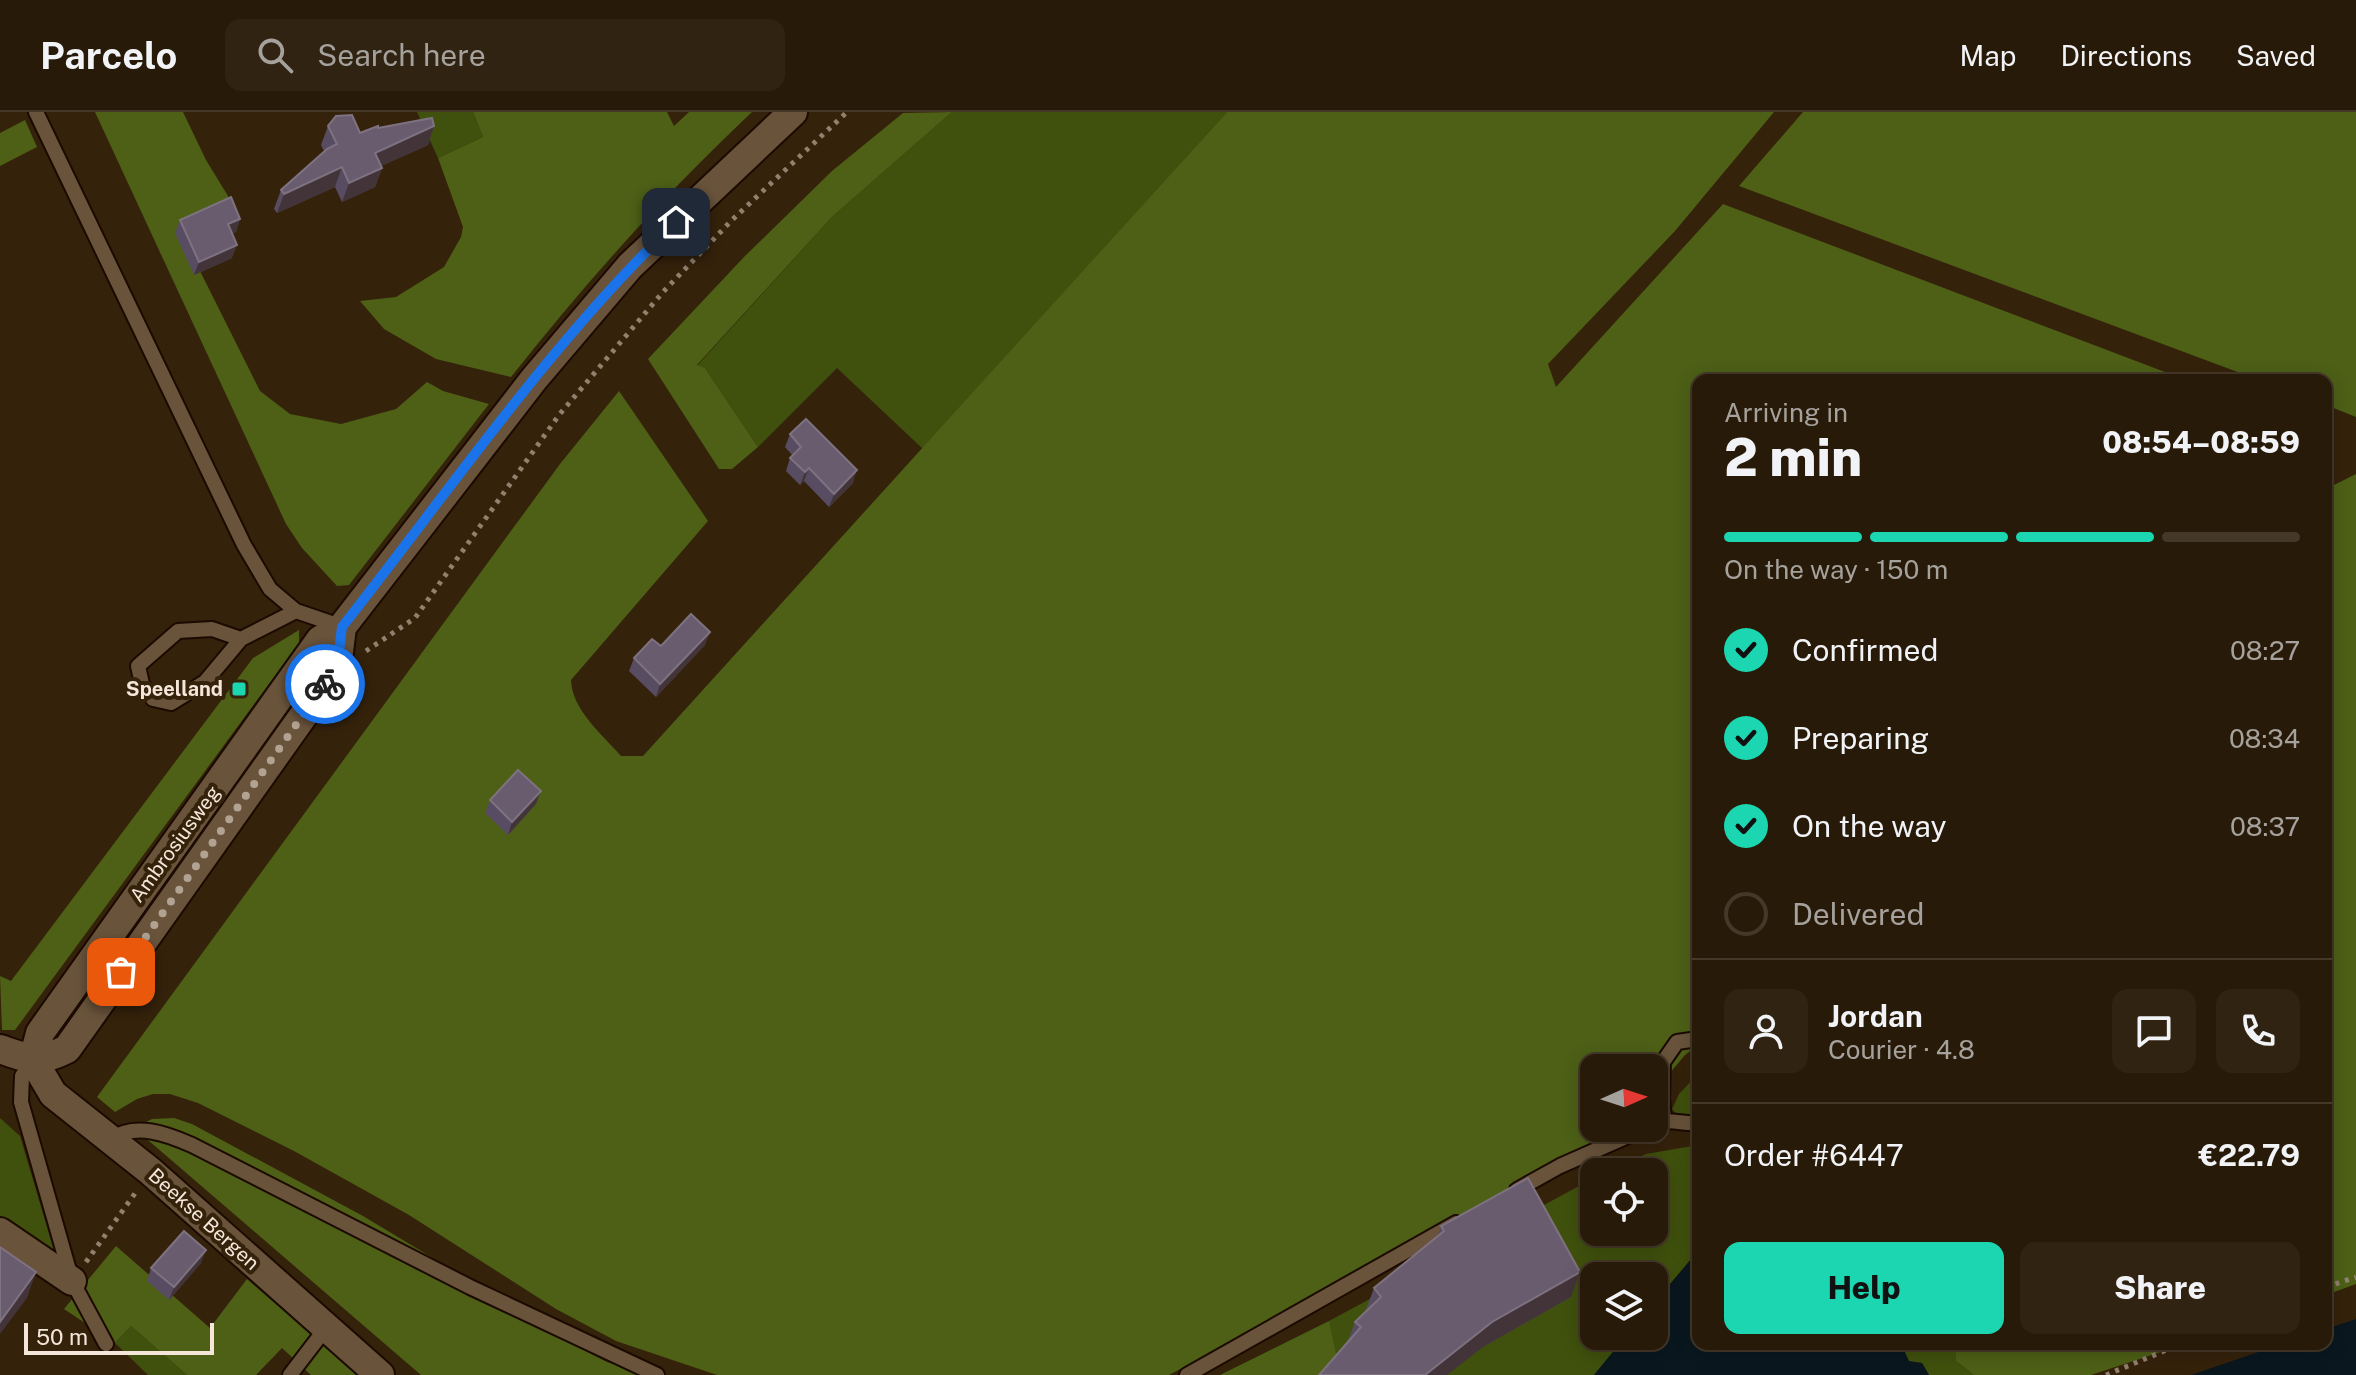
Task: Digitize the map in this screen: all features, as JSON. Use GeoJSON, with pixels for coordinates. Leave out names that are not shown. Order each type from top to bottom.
{"type":"FeatureCollection","features":[{"type":"Feature","properties":{"kind":"street","name":"Ambrosiusweg"},"geometry":{"type":"LineString","coordinates":[[342,627],[337,668],[67,1049],[50,1058],[33,1060],[40,1033],[320,640],[342,627],[534,379],[630,266],[793,112]]}},
{"type":"Feature","properties":{"kind":"street"},"geometry":{"type":"LineString","coordinates":[[0,1049],[33,1060]]}},
{"type":"Feature","properties":{"kind":"street","name":"Beekse Bergen"},"geometry":{"type":"LineString","coordinates":[[33,1060],[53,1094],[150,1171],[380,1375]]}},
{"type":"Feature","properties":{"kind":"street"},"geometry":{"type":"LineString","coordinates":[[0,1232],[72,1281]]}},
{"type":"Feature","properties":{"kind":"lane"},"geometry":{"type":"LineString","coordinates":[[36,112],[244,545],[270,589],[296,611],[342,627]]}},
{"type":"Feature","properties":{"kind":"lane"},"geometry":{"type":"LineString","coordinates":[[241,639],[212,629],[178,631],[138,666],[142,684],[153,699],[171,703],[205,682],[241,639],[296,611]]}},
{"type":"Feature","properties":{"kind":"lane"},"geometry":{"type":"LineString","coordinates":[[1668,1055],[1677,1042],[1692,1040]]}},
{"type":"Feature","properties":{"kind":"lane"},"geometry":{"type":"LineString","coordinates":[[33,1060],[22,1076],[21,1102],[72,1281],[106,1344]]}},
{"type":"Feature","properties":{"kind":"lane"},"geometry":{"type":"LineString","coordinates":[[1668,1123],[1692,1124]]}},
{"type":"Feature","properties":{"kind":"lane"},"geometry":{"type":"LineString","coordinates":[[111,1139],[122,1132],[168,1134],[470,1287],[657,1375]]}},
{"type":"Feature","properties":{"kind":"lane"},"geometry":{"type":"LineString","coordinates":[[1508,1194],[1614,1142]]}},
{"type":"Feature","properties":{"kind":"lane"},"geometry":{"type":"LineString","coordinates":[[1187,1375],[1469,1216]]}},
{"type":"Feature","properties":{"kind":"lane"},"geometry":{"type":"LineString","coordinates":[[290,1375],[326,1328]]}},
{"type":"Feature","properties":{"kind":"path"},"geometry":{"type":"LineString","coordinates":[[337,668],[415,618],[559,415],[616,345],[732,220],[847,112]]}},
{"type":"Feature","properties":{"kind":"path"},"geometry":{"type":"LineString","coordinates":[[72,1281],[150,1171]]}},
{"type":"Feature","properties":{"kind":"path"},"geometry":{"type":"LineString","coordinates":[[2332,1285],[2356,1277]]}},
{"type":"Feature","properties":{"kind":"path"},"geometry":{"type":"LineString","coordinates":[[2106,1375],[2166,1350]]}},
{"type":"Feature","properties":{"kind":"green space"},"geometry":{"type":"Polygon","coordinates":[[[95,112],[183,112],[228,196],[230,207],[179,229],[260,391],[290,414],[341,424],[396,409],[427,382],[443,391],[489,404],[349,585],[337,586],[302,548],[286,524],[95,112]]]}},
{"type":"Feature","properties":{"kind":"green space"},"geometry":{"type":"Polygon","coordinates":[[[417,112],[473,112],[483,137],[438,158],[417,112]]]}},
{"type":"Feature","properties":{"kind":"green space"},"geometry":{"type":"Polygon","coordinates":[[[473,112],[667,112],[674,126],[689,112],[752,112],[687,175],[627,240],[511,377],[436,359],[384,329],[360,301],[396,297],[444,267],[461,237],[463,227],[438,158],[483,137],[473,112]]]}},
{"type":"Feature","properties":{"kind":"green space"},"geometry":{"type":"Polygon","coordinates":[[[952,112],[1227,112],[923,449],[837,368],[758,447],[705,368],[697,366],[832,217],[952,112]]]}},
{"type":"Feature","properties":{"kind":"green space"},"geometry":{"type":"Polygon","coordinates":[[[952,112],[832,217],[697,365],[705,368],[758,447],[732,469],[719,469],[648,359],[745,256],[832,171],[903,113],[952,112]]]}},
{"type":"Feature","properties":{"kind":"green space"},"geometry":{"type":"Polygon","coordinates":[[[1227,112],[1774,112],[1675,231],[1548,364],[1556,387],[1723,204],[2170,374],[1692,374],[1692,1050],[1668,1075],[1668,1054],[1580,1054],[1580,1142],[1593,1142],[1562,1169],[1169,1375],[717,1375],[616,1341],[556,1309],[409,1215],[294,1151],[198,1103],[170,1094],[153,1094],[115,1112],[97,1097],[560,464],[619,391],[708,521],[571,680],[582,711],[621,756],[643,756],[1227,112]]]}},
{"type":"Feature","properties":{"kind":"green space"},"geometry":{"type":"Polygon","coordinates":[[[1803,112],[2356,112],[2356,417],[2332,407],[2332,374],[2243,374],[1739,186],[1803,112]]]}},
{"type":"Feature","properties":{"kind":"green space"},"geometry":{"type":"Polygon","coordinates":[[[25,120],[37,147],[0,166],[0,133],[25,120]]]}},
{"type":"Feature","properties":{"kind":"green space"},"geometry":{"type":"Polygon","coordinates":[[[2356,474],[2356,1284],[2332,1293],[2332,486],[2356,474]]]}},
{"type":"Feature","properties":{"kind":"green space"},"geometry":{"type":"Polygon","coordinates":[[[299,630],[299,643],[15,1030],[2,1030],[0,976],[11,981],[253,658],[299,630]]]}},
{"type":"Feature","properties":{"kind":"green space"},"geometry":{"type":"Polygon","coordinates":[[[1692,1080],[1692,1120],[1678,1117],[1672,1109],[1679,1094],[1692,1080]]]}},
{"type":"Feature","properties":{"kind":"green space"},"geometry":{"type":"Polygon","coordinates":[[[0,1118],[20,1136],[55,1254],[0,1219],[0,1118]]]}},
{"type":"Feature","properties":{"kind":"green space"},"geometry":{"type":"Polygon","coordinates":[[[174,1118],[192,1124],[363,1216],[528,1321],[607,1362],[646,1375],[421,1375],[134,1128],[152,1119],[174,1118]]]}},
{"type":"Feature","properties":{"kind":"green space"},"geometry":{"type":"Polygon","coordinates":[[[1692,1146],[1692,1258],[1668,1286],[1668,1262],[1580,1262],[1580,1350],[1615,1350],[1594,1375],[1333,1375],[1329,1321],[1580,1186],[1580,1246],[1668,1246],[1668,1158],[1638,1158],[1692,1146]]]}},
{"type":"Feature","properties":{"kind":"green space"},"geometry":{"type":"Polygon","coordinates":[[[116,1246],[210,1328],[247,1279],[359,1375],[311,1375],[282,1348],[256,1375],[187,1375],[131,1326],[115,1343],[64,1309],[116,1246]]]}},
{"type":"Feature","properties":{"kind":"green space"},"geometry":{"type":"Polygon","coordinates":[[[1329,1321],[1339,1369],[1333,1375],[1220,1375],[1329,1321]]]}},
{"type":"Feature","properties":{"kind":"green space"},"geometry":{"type":"Polygon","coordinates":[[[131,1326],[187,1375],[148,1375],[115,1343],[131,1326]]]}},
{"type":"Feature","properties":{"kind":"green space"},"geometry":{"type":"Polygon","coordinates":[[[1904,1350],[1956,1350],[1956,1361],[1974,1375],[1929,1375],[1922,1363],[1909,1362],[1904,1350]]]}},
{"type":"Feature","properties":{"kind":"green space"},"geometry":{"type":"Polygon","coordinates":[[[1956,1350],[2167,1350],[2091,1375],[1974,1375],[1956,1361],[1956,1350]]]}},
{"type":"Feature","properties":{"kind":"shaded area"},"geometry":{"type":"Polygon","coordinates":[[[1692,1258],[1692,1350],[1904,1350],[1909,1361],[1922,1363],[1929,1375],[1594,1375],[1615,1350],[1668,1350],[1668,1286],[1692,1258]]]}},
{"type":"Feature","properties":{"kind":"shaded area"},"geometry":{"type":"Polygon","coordinates":[[[2356,1319],[2356,1375],[2191,1375],[2264,1350],[2332,1350],[2332,1327],[2356,1319]]]}},
{"type":"Feature","properties":{"kind":"building"},"geometry":{"type":"Polygon","coordinates":[[[352,115],[360,133],[378,126],[432,118],[434,126],[375,153],[382,168],[349,183],[342,167],[284,194],[281,190],[327,149],[337,144],[328,126],[336,116],[352,115]]]}},
{"type":"Feature","properties":{"kind":"building"},"geometry":{"type":"Polygon","coordinates":[[[231,197],[240,219],[228,224],[237,245],[199,262],[180,220],[231,197]]]}},
{"type":"Feature","properties":{"kind":"building"},"geometry":{"type":"Polygon","coordinates":[[[806,419],[857,470],[834,494],[809,468],[805,472],[790,458],[801,447],[790,434],[806,419]]]}},
{"type":"Feature","properties":{"kind":"building"},"geometry":{"type":"Polygon","coordinates":[[[691,614],[710,632],[660,684],[634,658],[652,639],[661,646],[691,614]]]}},
{"type":"Feature","properties":{"kind":"building"},"geometry":{"type":"Polygon","coordinates":[[[518,770],[541,791],[512,822],[490,800],[518,770]]]}},
{"type":"Feature","properties":{"kind":"building"},"geometry":{"type":"Polygon","coordinates":[[[1528,1178],[1580,1272],[1492,1322],[1425,1375],[1319,1375],[1361,1327],[1355,1322],[1381,1297],[1374,1288],[1444,1231],[1441,1226],[1528,1178]]]}},
{"type":"Feature","properties":{"kind":"building"},"geometry":{"type":"Polygon","coordinates":[[[184,1231],[206,1250],[174,1287],[151,1268],[184,1231]]]}},
{"type":"Feature","properties":{"kind":"building"},"geometry":{"type":"Polygon","coordinates":[[[0,1247],[36,1272],[0,1322],[0,1247]]]}},
{"type":"Feature","properties":{"kind":"way so far"},"geometry":{"type":"LineString","coordinates":[[121,972],[325,684]]}},
{"type":"Feature","properties":{"kind":"place","name":"Speelland"},"geometry":{"type":"Point","coordinates":[239,689]}},
{"type":"Feature","properties":{"kind":"route"},"geometry":{"type":"LineString","coordinates":[[325,684],[337,668],[342,627],[534,379],[630,266],[676,222]]}}]}
